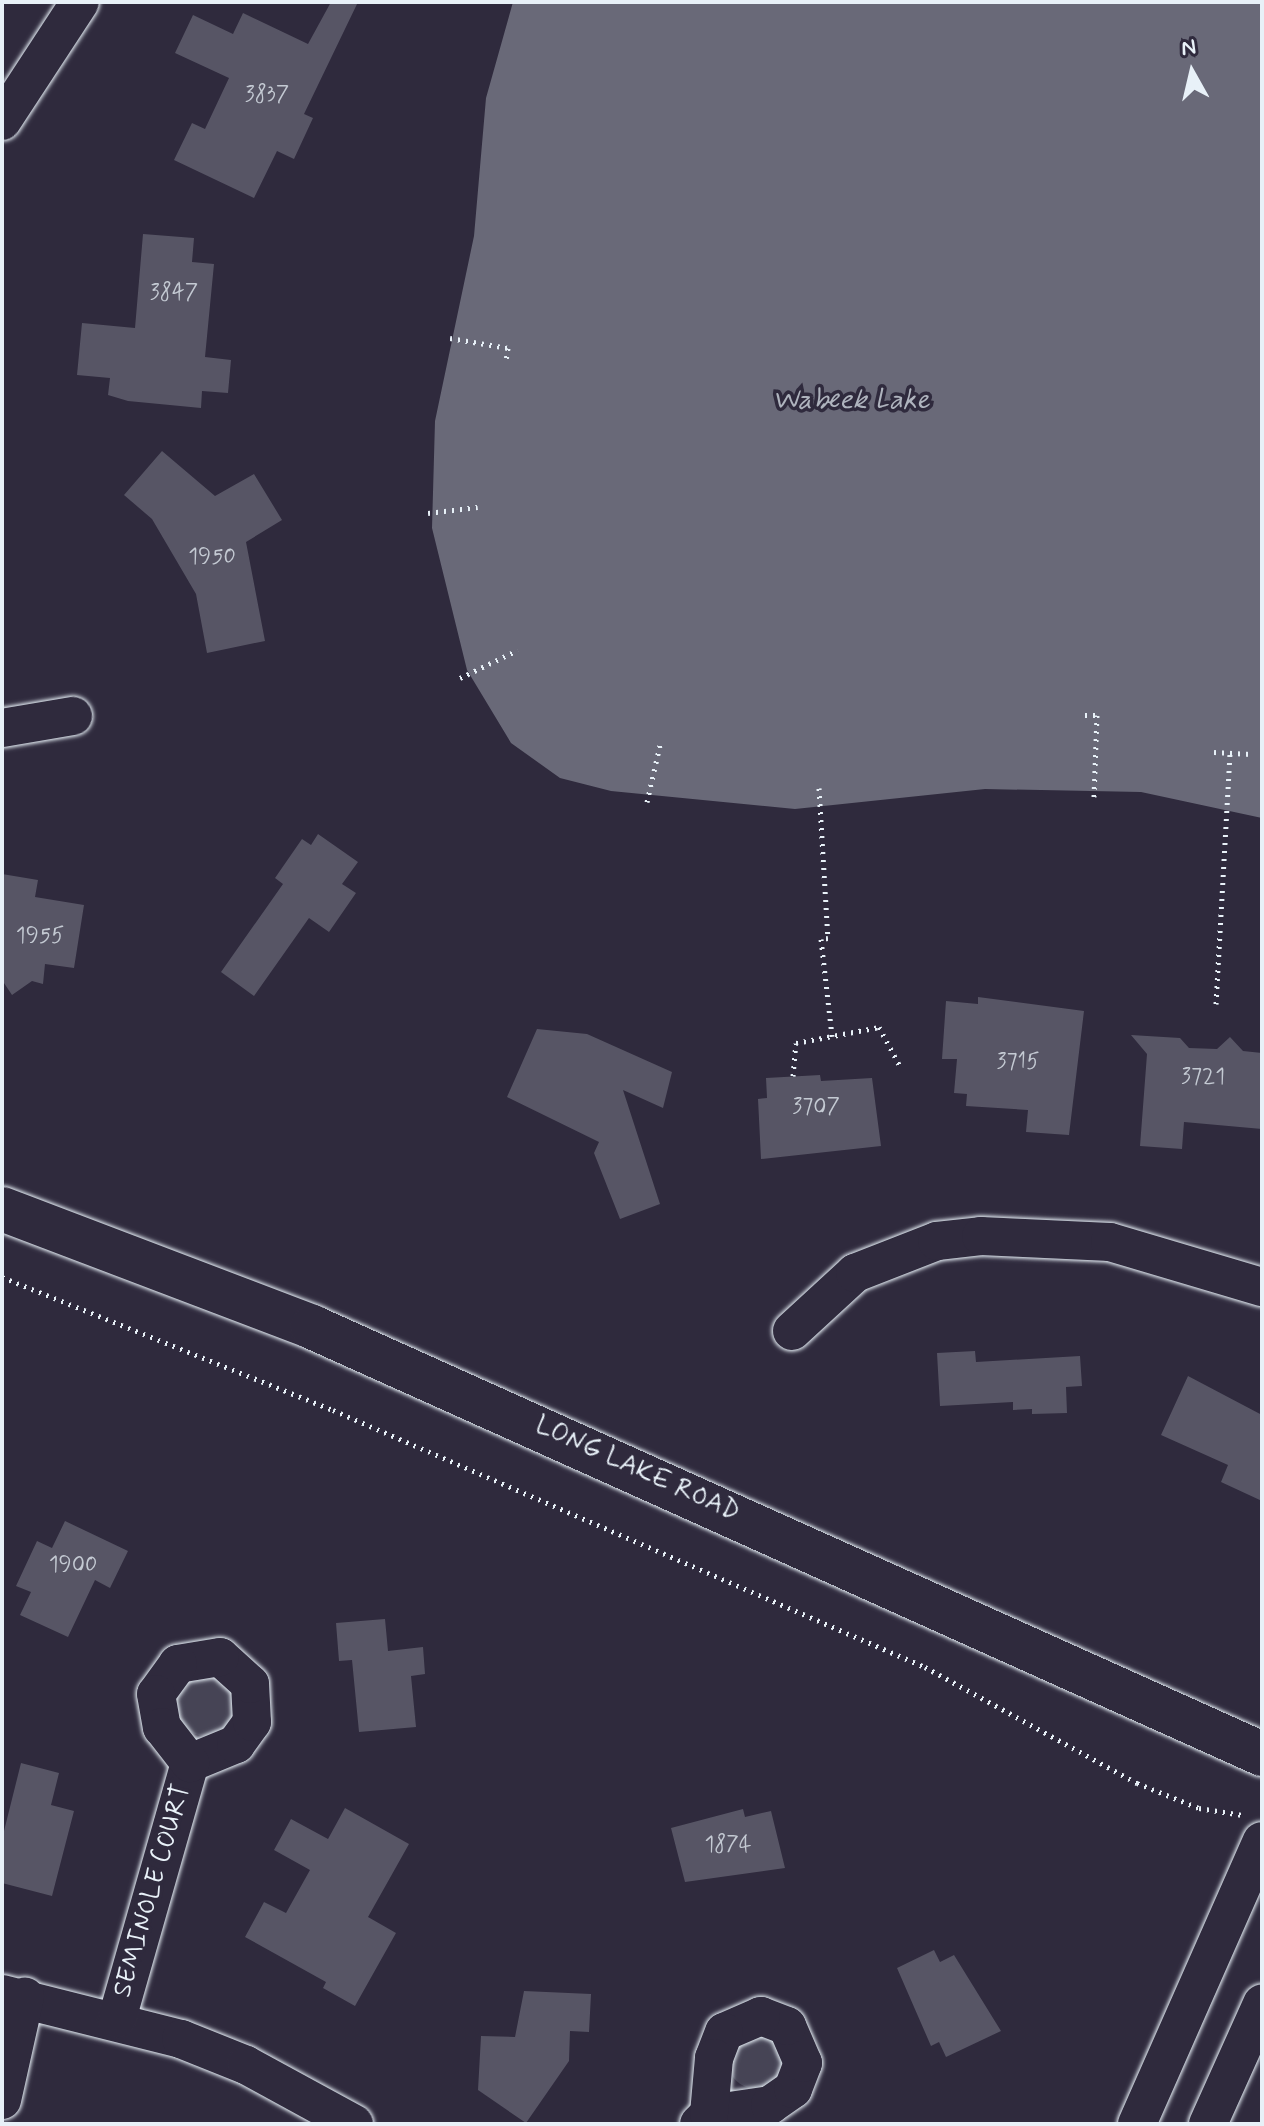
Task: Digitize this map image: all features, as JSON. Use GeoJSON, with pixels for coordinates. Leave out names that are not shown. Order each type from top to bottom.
{"type":"FeatureCollection","features":[{"type":"Feature","properties":{"kind":"main road","name":"LONG LAKE ROAD"},"geometry":{"type":"LineString","coordinates":[[2,1209],[312,1327],[1262,1754]]}},
{"type":"Feature","properties":{"kind":"street"},"geometry":{"type":"LineString","coordinates":[[2,121],[80,2]]}},
{"type":"Feature","properties":{"kind":"street"},"geometry":{"type":"LineString","coordinates":[[2,728],[73,716]]}},
{"type":"Feature","properties":{"kind":"street"},"geometry":{"type":"LineString","coordinates":[[792,1331],[855,1273],[937,1241],[981,1236],[1110,1242],[1262,1287]]}},
{"type":"Feature","properties":{"kind":"street","name":"SEMINOLE COURT"},"geometry":{"type":"LineString","coordinates":[[117,2019],[190,1763]]}},
{"type":"Feature","properties":{"kind":"street"},"geometry":{"type":"LineString","coordinates":[[1137,2124],[1253,1828]]}},
{"type":"Feature","properties":{"kind":"street"},"geometry":{"type":"LineString","coordinates":[[2,2100],[14,1996],[117,2019],[246,2065],[354,2124]]}},
{"type":"Feature","properties":{"kind":"street"},"geometry":{"type":"LineString","coordinates":[[1208,2124],[1262,2004]]}},
{"type":"Feature","properties":{"kind":"path"},"geometry":{"type":"LineString","coordinates":[[450,338],[508,348],[506,361]]}},
{"type":"Feature","properties":{"kind":"path"},"geometry":{"type":"LineString","coordinates":[[428,513],[478,507]]}},
{"type":"Feature","properties":{"kind":"path"},"geometry":{"type":"LineString","coordinates":[[460,678],[518,650]]}},
{"type":"Feature","properties":{"kind":"path"},"geometry":{"type":"LineString","coordinates":[[1085,715],[1097,715],[1094,797]]}},
{"type":"Feature","properties":{"kind":"path"},"geometry":{"type":"LineString","coordinates":[[647,802],[661,741]]}},
{"type":"Feature","properties":{"kind":"path"},"geometry":{"type":"LineString","coordinates":[[1214,752],[1251,754]]}},
{"type":"Feature","properties":{"kind":"path"},"geometry":{"type":"LineString","coordinates":[[1216,1004],[1230,753]]}},
{"type":"Feature","properties":{"kind":"path"},"geometry":{"type":"LineString","coordinates":[[819,788],[828,938],[821,939],[832,1036]]}},
{"type":"Feature","properties":{"kind":"path"},"geometry":{"type":"LineString","coordinates":[[793,1076],[796,1043],[879,1027],[901,1068]]}},
{"type":"Feature","properties":{"kind":"path"},"geometry":{"type":"LineString","coordinates":[[2,1277],[333,1410],[925,1667],[1137,1783],[1253,1828]]}},
{"type":"Feature","properties":{"kind":"shaded area"},"geometry":{"type":"Polygon","coordinates":[[[206,1676],[227,1685],[236,1706],[227,1727],[206,1736],[185,1727],[176,1706],[185,1685],[206,1676]]]}},
{"type":"Feature","properties":{"kind":"shaded area"},"geometry":{"type":"Polygon","coordinates":[[[756,2033],[776,2041],[784,2061],[776,2081],[756,2089],[736,2081],[728,2061],[736,2041],[756,2033]]]}},
{"type":"Feature","properties":{"kind":"water","name":"Wabeek Lake"},"geometry":{"type":"Polygon","coordinates":[[[513,2],[1262,2],[1262,818],[1141,792],[985,789],[795,809],[611,791],[560,778],[511,743],[467,670],[432,528],[435,421],[474,236],[486,98],[513,2]]]}},
{"type":"Feature","properties":{"kind":"building"},"geometry":{"type":"Polygon","coordinates":[[[331,2],[358,2],[304,114],[313,118],[294,159],[277,151],[254,198],[174,160],[192,123],[205,129],[229,78],[175,53],[193,15],[233,34],[243,13],[308,44],[331,2]]]}},
{"type":"Feature","properties":{"kind":"building"},"geometry":{"type":"Polygon","coordinates":[[[143,234],[194,238],[192,262],[214,264],[205,357],[231,360],[228,393],[202,391],[201,408],[128,401],[108,395],[110,378],[77,375],[82,323],[135,328],[143,234]]]}},
{"type":"Feature","properties":{"kind":"building"},"geometry":{"type":"Polygon","coordinates":[[[162,451],[215,496],[254,474],[282,520],[246,542],[265,641],[207,653],[196,594],[152,519],[124,495],[162,451]]]}},
{"type":"Feature","properties":{"kind":"building"},"geometry":{"type":"Polygon","coordinates":[[[318,834],[358,862],[342,884],[356,893],[329,932],[309,918],[254,996],[221,972],[283,884],[275,878],[302,839],[311,845],[318,834]]]}},
{"type":"Feature","properties":{"kind":"building"},"geometry":{"type":"Polygon","coordinates":[[[2,874],[38,880],[35,897],[84,905],[74,968],[45,964],[43,984],[32,981],[12,995],[2,980],[2,874]]]}},
{"type":"Feature","properties":{"kind":"building"},"geometry":{"type":"Polygon","coordinates":[[[978,997],[1084,1011],[1069,1135],[1026,1132],[1028,1110],[966,1106],[967,1094],[954,1093],[957,1059],[942,1059],[946,1001],[978,1004],[978,997]]]}},
{"type":"Feature","properties":{"kind":"building"},"geometry":{"type":"Polygon","coordinates":[[[537,1029],[587,1034],[672,1072],[663,1108],[623,1090],[660,1204],[620,1219],[594,1153],[599,1142],[507,1097],[537,1029]]]}},
{"type":"Feature","properties":{"kind":"building"},"geometry":{"type":"Polygon","coordinates":[[[1131,1035],[1180,1038],[1189,1048],[1217,1049],[1230,1037],[1243,1051],[1262,1053],[1262,1129],[1184,1122],[1182,1149],[1140,1146],[1147,1054],[1131,1035]]]}},
{"type":"Feature","properties":{"kind":"building"},"geometry":{"type":"Polygon","coordinates":[[[820,1075],[821,1081],[872,1078],[881,1146],[761,1159],[758,1099],[767,1098],[766,1078],[820,1075]]]}},
{"type":"Feature","properties":{"kind":"building"},"geometry":{"type":"Polygon","coordinates":[[[975,1351],[976,1362],[1080,1356],[1082,1386],[1066,1387],[1067,1413],[1032,1414],[1032,1409],[1013,1410],[1013,1402],[940,1406],[937,1353],[975,1351]]]}},
{"type":"Feature","properties":{"kind":"building"},"geometry":{"type":"Polygon","coordinates":[[[1188,1376],[1262,1415],[1262,1501],[1221,1482],[1228,1465],[1161,1435],[1188,1376]]]}},
{"type":"Feature","properties":{"kind":"building"},"geometry":{"type":"Polygon","coordinates":[[[65,1521],[128,1551],[110,1588],[95,1580],[68,1637],[20,1615],[31,1592],[16,1586],[37,1541],[52,1548],[65,1521]]]}},
{"type":"Feature","properties":{"kind":"building"},"geometry":{"type":"Polygon","coordinates":[[[385,1619],[388,1651],[423,1647],[425,1674],[411,1676],[416,1727],[359,1732],[352,1660],[339,1661],[336,1623],[385,1619]]]}},
{"type":"Feature","properties":{"kind":"building"},"geometry":{"type":"Polygon","coordinates":[[[21,1763],[59,1773],[51,1805],[74,1811],[52,1896],[2,1883],[2,1839],[21,1763]]]}},
{"type":"Feature","properties":{"kind":"building"},"geometry":{"type":"Polygon","coordinates":[[[345,1808],[409,1844],[368,1917],[396,1933],[355,2006],[323,1988],[326,1982],[245,1937],[264,1902],[286,1913],[310,1870],[274,1850],[291,1819],[328,1839],[345,1808]]]}},
{"type":"Feature","properties":{"kind":"building"},"geometry":{"type":"Polygon","coordinates":[[[743,1809],[745,1817],[771,1811],[785,1868],[685,1882],[671,1828],[743,1809]]]}},
{"type":"Feature","properties":{"kind":"building"},"geometry":{"type":"Polygon","coordinates":[[[934,1950],[940,1962],[954,1955],[1001,2031],[946,2057],[939,2042],[931,2046],[897,1968],[934,1950]]]}},
{"type":"Feature","properties":{"kind":"building"},"geometry":{"type":"Polygon","coordinates":[[[524,1991],[591,1994],[589,2032],[570,2031],[569,2061],[526,2123],[478,2090],[481,2036],[515,2037],[524,1991]]]}}]}
